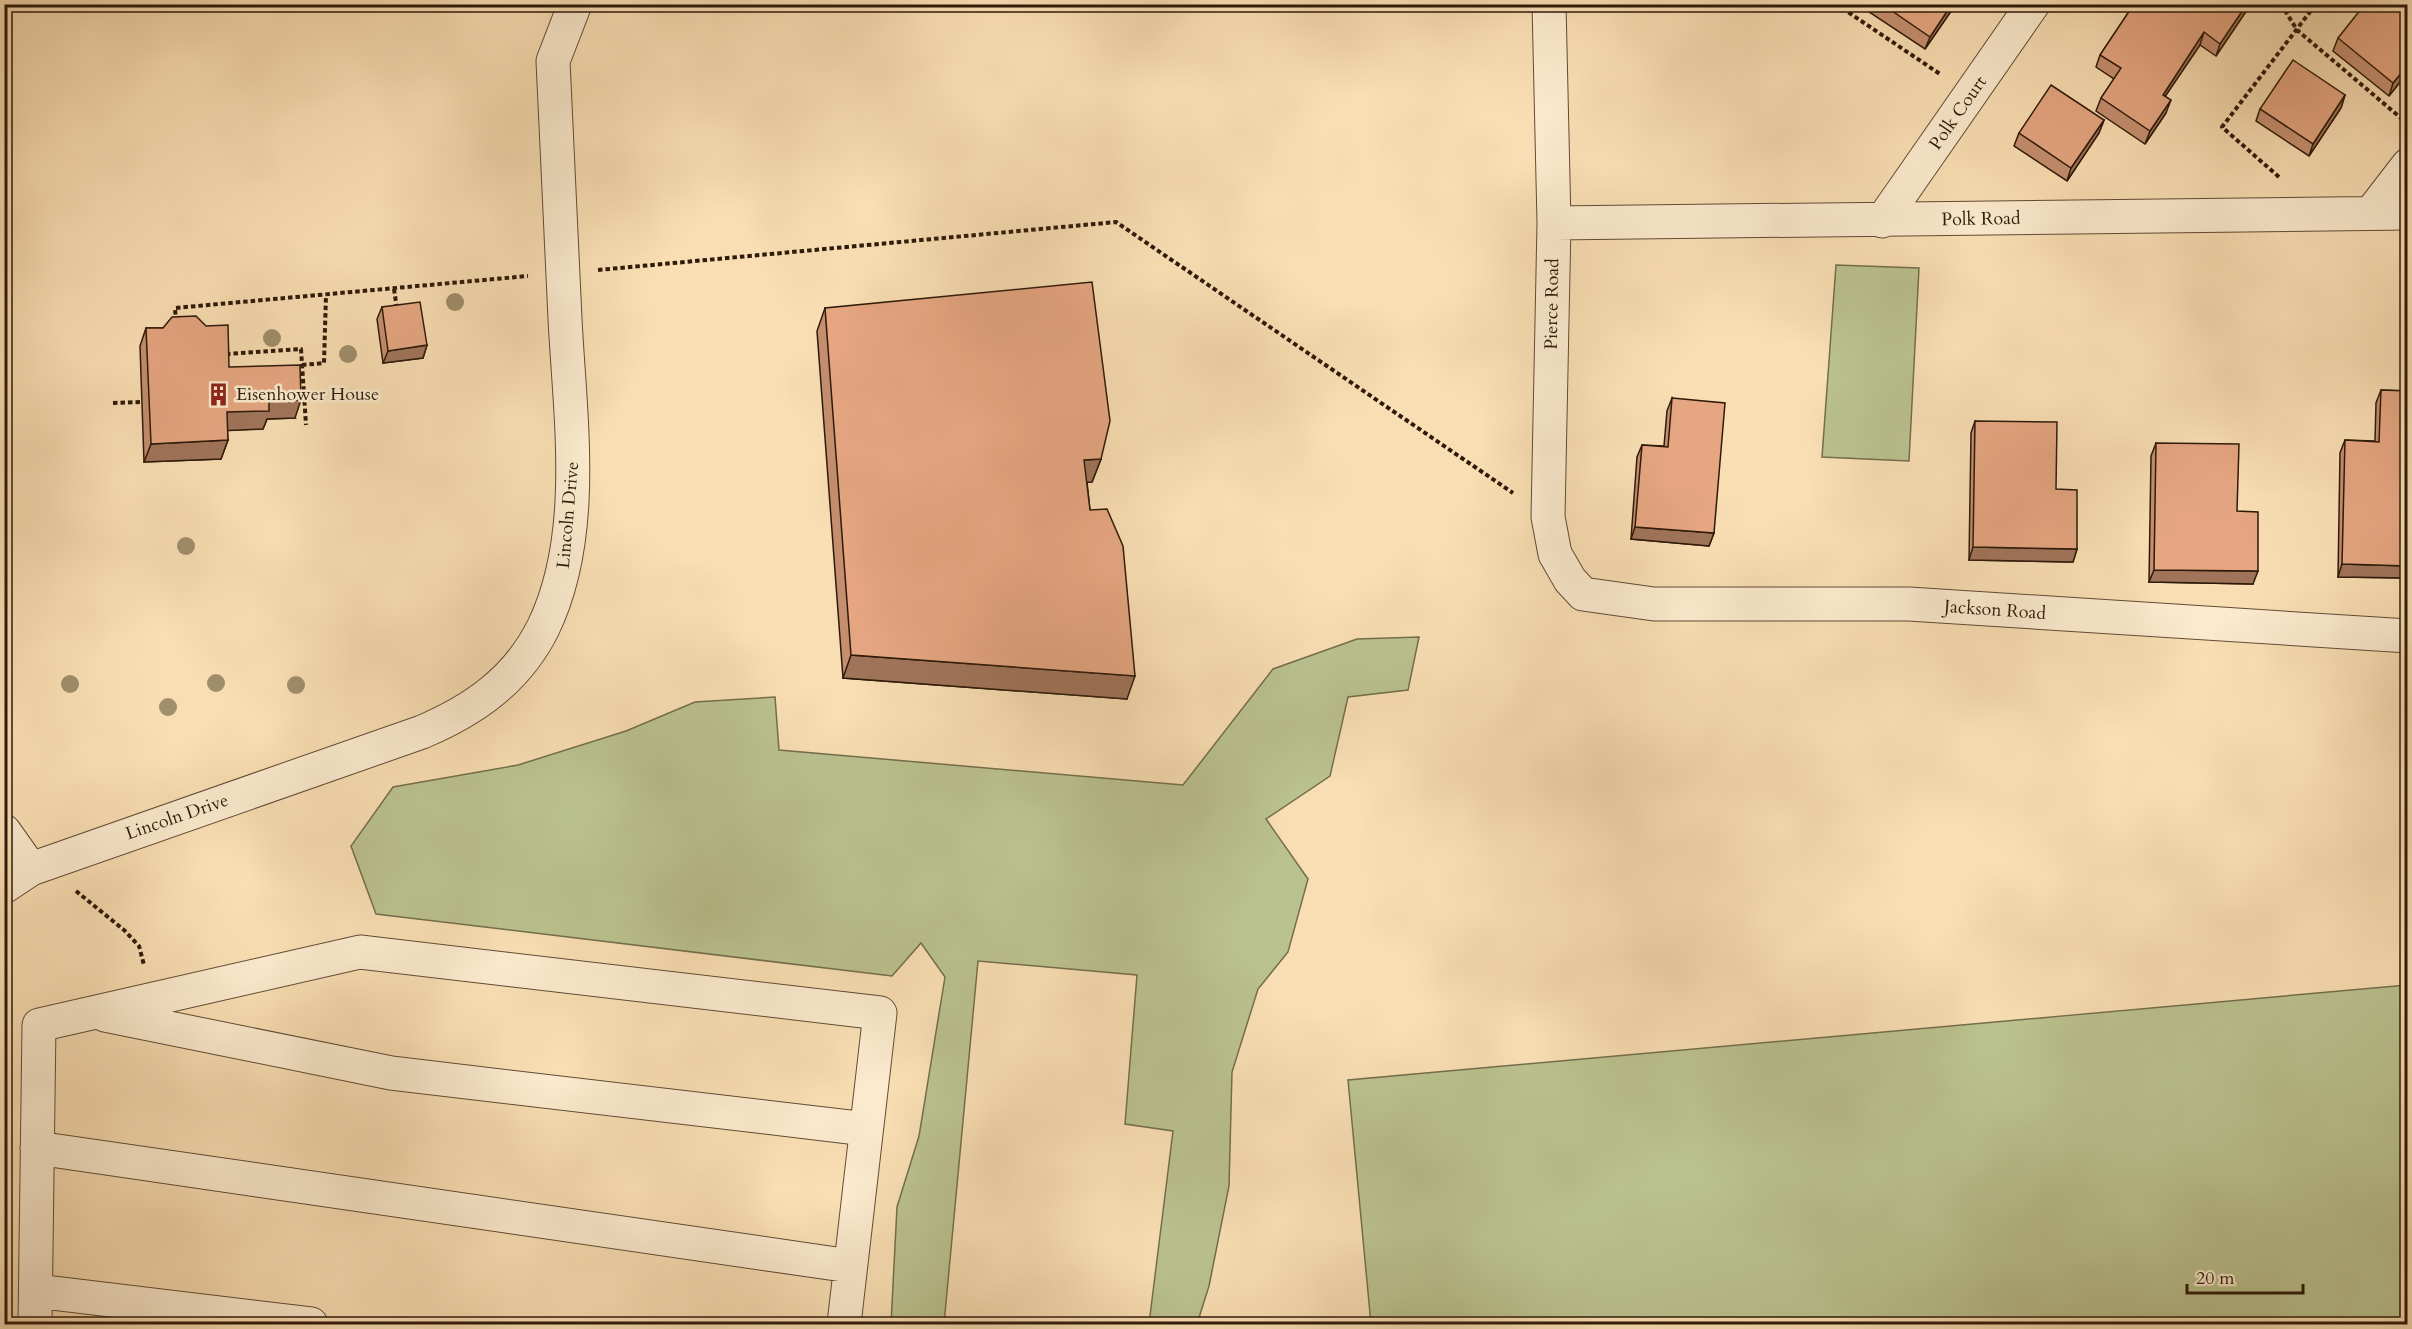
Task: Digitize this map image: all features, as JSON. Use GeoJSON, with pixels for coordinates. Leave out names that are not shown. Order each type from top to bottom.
{"type":"FeatureCollection","features":[{"type":"Feature","properties":{"kind":"street","name":"Lincoln Drive"},"geometry":{"type":"LineString","coordinates":[[4,887],[44,864],[422,732],[459,716],[494,692],[519,666],[543,628],[566,567],[574,459],[553,61],[575,4]]}},
{"type":"Feature","properties":{"kind":"street","name":"Pierce Road"},"geometry":{"type":"LineString","coordinates":[[1549,4],[1554,223],[1548,517],[1555,554],[1570,580],[1584,594]]}},
{"type":"Feature","properties":{"kind":"street","name":"Polk Court"},"geometry":{"type":"LineString","coordinates":[[1882,221],[2034,4]]}},
{"type":"Feature","properties":{"kind":"street"},"geometry":{"type":"LineString","coordinates":[[2371,213],[2408,165]]}},
{"type":"Feature","properties":{"kind":"street","name":"Polk Road"},"geometry":{"type":"LineString","coordinates":[[1554,223],[1882,221],[2408,213]]}},
{"type":"Feature","properties":{"kind":"street","name":"Jackson Road"},"geometry":{"type":"LineString","coordinates":[[1584,594],[1654,604],[1909,604],[2408,636]]}},
{"type":"Feature","properties":{"kind":"street"},"geometry":{"type":"LineString","coordinates":[[6,834],[44,864]]}},
{"type":"Feature","properties":{"kind":"street"},"geometry":{"type":"LineString","coordinates":[[35,1324],[39,1025],[360,952],[880,1013],[844,1324]]}},
{"type":"Feature","properties":{"kind":"street"},"geometry":{"type":"LineString","coordinates":[[95,1012],[391,1073],[866,1129]]}},
{"type":"Feature","properties":{"kind":"street"},"geometry":{"type":"LineString","coordinates":[[37,1148],[850,1266]]}},
{"type":"Feature","properties":{"kind":"street"},"geometry":{"type":"LineString","coordinates":[[36,1292],[311,1324]]}},
{"type":"Feature","properties":{"kind":"path"},"geometry":{"type":"LineString","coordinates":[[1836,4],[1970,95]]}},
{"type":"Feature","properties":{"kind":"path"},"geometry":{"type":"LineString","coordinates":[[2281,4],[2297,30],[2408,124]]}},
{"type":"Feature","properties":{"kind":"path"},"geometry":{"type":"LineString","coordinates":[[2316,4],[2222,127],[2319,213]]}},
{"type":"Feature","properties":{"kind":"path"},"geometry":{"type":"LineString","coordinates":[[176,326],[175,308],[1116,222],[1548,517]]}},
{"type":"Feature","properties":{"kind":"path"},"geometry":{"type":"LineString","coordinates":[[394,289],[398,317]]}},
{"type":"Feature","properties":{"kind":"path"},"geometry":{"type":"LineString","coordinates":[[302,365],[324,363],[326,295]]}},
{"type":"Feature","properties":{"kind":"path"},"geometry":{"type":"LineString","coordinates":[[222,354],[301,349],[306,425]]}},
{"type":"Feature","properties":{"kind":"path"},"geometry":{"type":"LineString","coordinates":[[113,404],[142,402]]}},
{"type":"Feature","properties":{"kind":"path"},"geometry":{"type":"LineString","coordinates":[[44,864],[124,930],[139,946],[154,999]]}},
{"type":"Feature","properties":{"kind":"green space"},"geometry":{"type":"Polygon","coordinates":[[[1836,265],[1919,268],[1909,461],[1822,457],[1836,265]]]}},
{"type":"Feature","properties":{"kind":"green space"},"geometry":{"type":"Polygon","coordinates":[[[1419,637],[1408,690],[1348,697],[1330,776],[1266,819],[1308,879],[1288,952],[1258,989],[1232,1072],[1229,1186],[1209,1286],[1197,1324],[1149,1324],[1173,1131],[1125,1124],[1137,975],[978,961],[944,1324],[891,1324],[897,1207],[919,1136],[945,977],[921,943],[892,976],[376,914],[351,846],[393,787],[518,765],[626,731],[695,702],[775,697],[779,750],[1183,785],[1273,669],[1357,639],[1419,637]]]}},
{"type":"Feature","properties":{"kind":"green space"},"geometry":{"type":"Polygon","coordinates":[[[2407,985],[2407,1324],[1371,1324],[1348,1080],[2407,985]]]}},
{"type":"Feature","properties":{"kind":"building"},"geometry":{"type":"Polygon","coordinates":[[[1882,4],[1952,4],[1930,37],[1882,4]]]}},
{"type":"Feature","properties":{"kind":"building"},"geometry":{"type":"Polygon","coordinates":[[[2134,4],[2247,4],[2220,44],[2204,32],[2163,95],[2171,100],[2150,131],[2101,98],[2121,68],[2100,55],[2134,4]]]}},
{"type":"Feature","properties":{"kind":"building"},"geometry":{"type":"Polygon","coordinates":[[[2365,4],[2408,4],[2408,65],[2393,83],[2338,38],[2365,4]]]}},
{"type":"Feature","properties":{"kind":"building"},"geometry":{"type":"Polygon","coordinates":[[[2293,60],[2345,95],[2313,144],[2260,109],[2293,60]]]}},
{"type":"Feature","properties":{"kind":"building"},"geometry":{"type":"Polygon","coordinates":[[[2051,85],[2104,120],[2071,168],[2019,133],[2051,85]]]}},
{"type":"Feature","properties":{"kind":"building"},"geometry":{"type":"Polygon","coordinates":[[[1092,282],[1110,421],[1101,459],[1084,460],[1090,510],[1107,509],[1123,546],[1135,676],[851,655],[825,308],[1092,282]]]}},
{"type":"Feature","properties":{"kind":"building"},"geometry":{"type":"Polygon","coordinates":[[[420,302],[427,345],[388,351],[382,307],[420,302]]]}},
{"type":"Feature","properties":{"kind":"building","name":"Eisenhower House"},"geometry":{"type":"Polygon","coordinates":[[[196,316],[206,326],[228,325],[229,367],[300,365],[301,400],[269,401],[269,411],[227,412],[228,440],[151,444],[146,328],[163,328],[172,317],[196,316]]]}},
{"type":"Feature","properties":{"kind":"building"},"geometry":{"type":"Polygon","coordinates":[[[2381,390],[2408,391],[2408,566],[2342,564],[2345,440],[2379,442],[2381,390]]]}},
{"type":"Feature","properties":{"kind":"building"},"geometry":{"type":"Polygon","coordinates":[[[1672,398],[1725,403],[1714,533],[1635,527],[1642,445],[1668,447],[1672,398]]]}},
{"type":"Feature","properties":{"kind":"building"},"geometry":{"type":"Polygon","coordinates":[[[1975,421],[2057,422],[2056,489],[2077,490],[2077,549],[1973,547],[1975,421]]]}},
{"type":"Feature","properties":{"kind":"building"},"geometry":{"type":"Polygon","coordinates":[[[2156,443],[2239,444],[2237,511],[2258,512],[2258,571],[2154,570],[2156,443]]]}},
{"type":"Feature","properties":{"kind":"place","name":"Eisenhower House"},"geometry":{"type":"Point","coordinates":[218,394]}}]}
